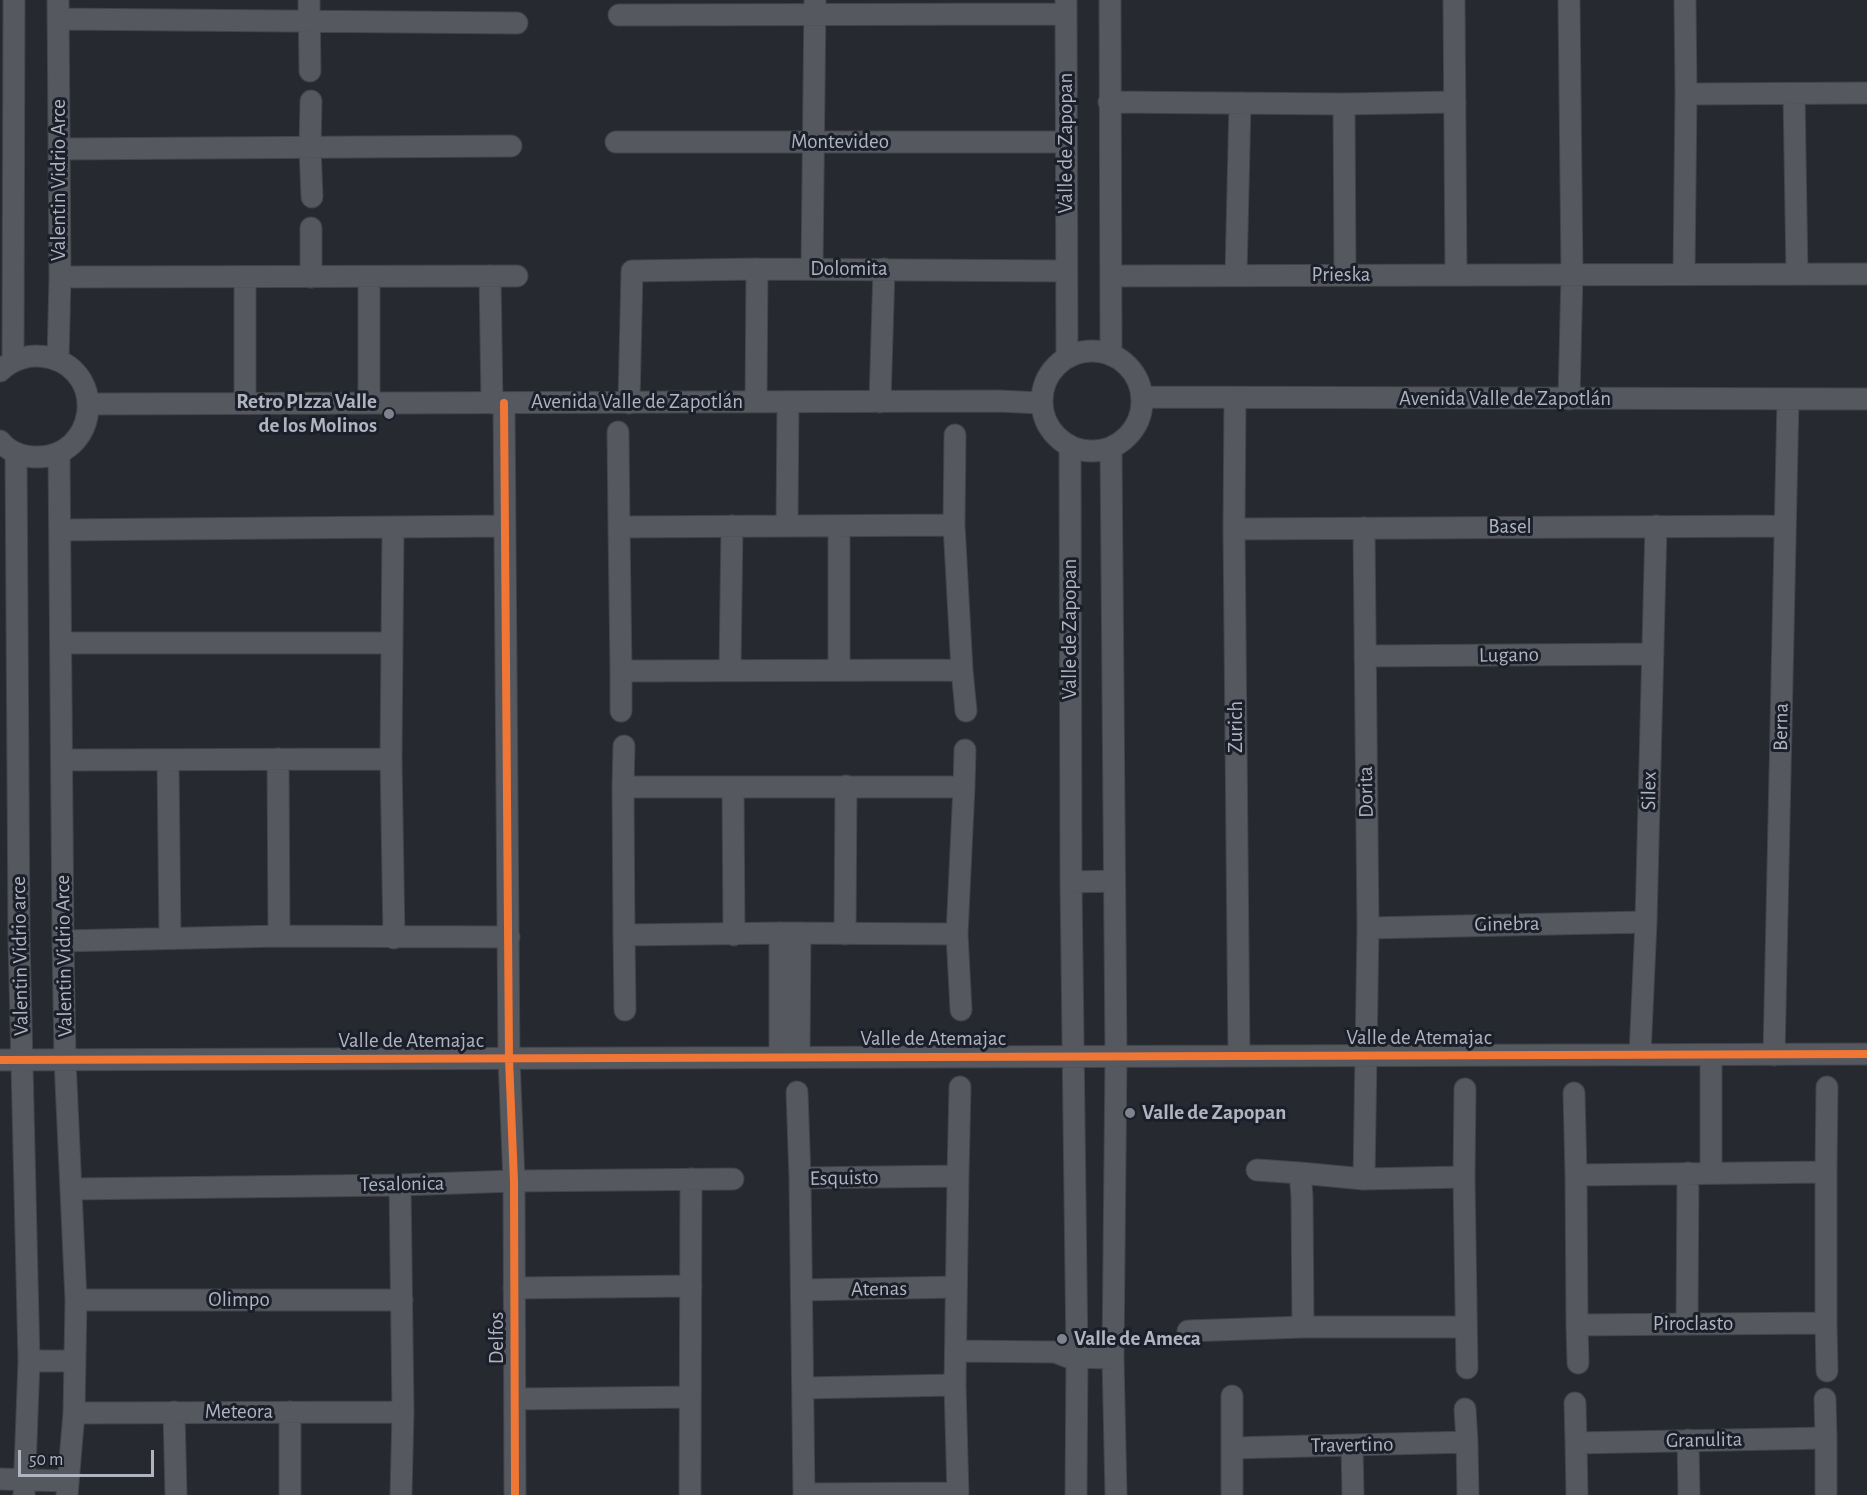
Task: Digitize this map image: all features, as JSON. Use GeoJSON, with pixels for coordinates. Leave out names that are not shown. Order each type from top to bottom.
{"type":"FeatureCollection","features":[{"type":"Feature","properties":{"kind":"street"},"geometry":{"type":"LineString","coordinates":[[309,0],[310,72]]}},
{"type":"Feature","properties":{"kind":"street","name":"Valle de Zapopan"},"geometry":{"type":"LineString","coordinates":[[1110,0],[1111,355]]}},
{"type":"Feature","properties":{"kind":"street"},"geometry":{"type":"LineString","coordinates":[[1454,0],[1456,275]]}},
{"type":"Feature","properties":{"kind":"street"},"geometry":{"type":"LineString","coordinates":[[1569,0],[1572,274],[1569,399]]}},
{"type":"Feature","properties":{"kind":"street"},"geometry":{"type":"LineString","coordinates":[[1684,274],[1685,0]]}},
{"type":"Feature","properties":{"kind":"street"},"geometry":{"type":"LineString","coordinates":[[812,269],[815,7]]}},
{"type":"Feature","properties":{"kind":"street"},"geometry":{"type":"LineString","coordinates":[[619,15],[815,7],[1066,7]]}},
{"type":"Feature","properties":{"kind":"street","name":"Valle de Zapopan"},"geometry":{"type":"LineString","coordinates":[[1066,7],[1067,357]]}},
{"type":"Feature","properties":{"kind":"street"},"geometry":{"type":"LineString","coordinates":[[58,10],[309,21],[517,23]]}},
{"type":"Feature","properties":{"kind":"street","name":"Valentin Vidrio Arce"},"geometry":{"type":"LineString","coordinates":[[58,10],[60,277],[58,360]]}},
{"type":"Feature","properties":{"kind":"street"},"geometry":{"type":"LineString","coordinates":[[9,14],[6,147],[7,366],[28,356],[43,356],[58,360],[70,367],[79,377],[86,390],[87,419],[72,445],[59,453]]}},
{"type":"Feature","properties":{"kind":"street"},"geometry":{"type":"LineString","coordinates":[[1686,94],[1867,93]]}},
{"type":"Feature","properties":{"kind":"street"},"geometry":{"type":"LineString","coordinates":[[1794,94],[1797,274]]}},
{"type":"Feature","properties":{"kind":"street"},"geometry":{"type":"LineString","coordinates":[[311,101],[312,197]]}},
{"type":"Feature","properties":{"kind":"street"},"geometry":{"type":"LineString","coordinates":[[1110,102],[1344,104],[1455,102]]}},
{"type":"Feature","properties":{"kind":"street"},"geometry":{"type":"LineString","coordinates":[[1236,275],[1240,103]]}},
{"type":"Feature","properties":{"kind":"street"},"geometry":{"type":"LineString","coordinates":[[1344,104],[1345,275]]}},
{"type":"Feature","properties":{"kind":"street","name":"Montevideo"},"geometry":{"type":"LineString","coordinates":[[615,142],[1065,142]]}},
{"type":"Feature","properties":{"kind":"street"},"geometry":{"type":"LineString","coordinates":[[59,149],[512,146]]}},
{"type":"Feature","properties":{"kind":"street"},"geometry":{"type":"LineString","coordinates":[[311,228],[311,277]]}},
{"type":"Feature","properties":{"kind":"street"},"geometry":{"type":"LineString","coordinates":[[756,402],[757,269]]}},
{"type":"Feature","properties":{"kind":"street"},"geometry":{"type":"LineString","coordinates":[[880,402],[884,269]]}},
{"type":"Feature","properties":{"kind":"street","name":"Dolomita"},"geometry":{"type":"LineString","coordinates":[[629,403],[632,271],[884,269],[1066,271]]}},
{"type":"Feature","properties":{"kind":"street","name":"Prieska"},"geometry":{"type":"LineString","coordinates":[[1111,276],[1867,274]]}},
{"type":"Feature","properties":{"kind":"street","name":"Delfos"},"geometry":{"type":"LineString","coordinates":[[490,276],[505,526],[509,1059],[514,1181],[515,1495]]}},
{"type":"Feature","properties":{"kind":"street"},"geometry":{"type":"LineString","coordinates":[[60,277],[517,276]]}},
{"type":"Feature","properties":{"kind":"street"},"geometry":{"type":"LineString","coordinates":[[245,277],[245,403]]}},
{"type":"Feature","properties":{"kind":"street"},"geometry":{"type":"LineString","coordinates":[[369,277],[369,403]]}},
{"type":"Feature","properties":{"kind":"street"},"geometry":{"type":"LineString","coordinates":[[1097,351],[1111,355],[1126,365],[1137,379],[1142,397],[1140,417],[1129,436],[1111,448],[1091,452],[1070,447],[1055,436],[1045,421],[1041,403],[1044,385],[1053,369],[1067,357],[1081,352],[1097,351]]}},
{"type":"Feature","properties":{"kind":"street","name":"Avenida Valle de Zapotlán"},"geometry":{"type":"LineString","coordinates":[[1142,397],[1867,399]]}},
{"type":"Feature","properties":{"kind":"street","name":"Zurich"},"geometry":{"type":"LineString","coordinates":[[1235,398],[1239,1055]]}},
{"type":"Feature","properties":{"kind":"street","name":"Berna"},"geometry":{"type":"LineString","coordinates":[[1774,1054],[1788,399]]}},
{"type":"Feature","properties":{"kind":"street","name":"Avenida Valle de Zapotlán"},"geometry":{"type":"LineString","coordinates":[[88,404],[998,401],[1041,403]]}},
{"type":"Feature","properties":{"kind":"street"},"geometry":{"type":"LineString","coordinates":[[787,526],[788,402]]}},
{"type":"Feature","properties":{"kind":"street"},"geometry":{"type":"LineString","coordinates":[[618,432],[621,711]]}},
{"type":"Feature","properties":{"kind":"street"},"geometry":{"type":"LineString","coordinates":[[955,435],[954,525],[966,711]]}},
{"type":"Feature","properties":{"kind":"street","name":"Valle de Zapopan"},"geometry":{"type":"LineString","coordinates":[[1070,447],[1071,882],[1074,1056],[1072,1356],[1076,1495]]}},
{"type":"Feature","properties":{"kind":"street","name":"Valentin Vidrio arce"},"geometry":{"type":"LineString","coordinates":[[23,1487],[29,1361],[22,1060],[10,939],[8,448],[38,457],[59,453]]}},
{"type":"Feature","properties":{"kind":"street","name":"Valle de Zapopan"},"geometry":{"type":"LineString","coordinates":[[1111,448],[1116,1056],[1113,1358],[1116,1495]]}},
{"type":"Feature","properties":{"kind":"street","name":"Valentin Vidrio Arce"},"geometry":{"type":"LineString","coordinates":[[59,453],[65,1060],[76,1300],[74,1413],[67,1488]]}},
{"type":"Feature","properties":{"kind":"street"},"geometry":{"type":"LineString","coordinates":[[619,527],[954,525]]}},
{"type":"Feature","properties":{"kind":"street"},"geometry":{"type":"LineString","coordinates":[[60,530],[505,526]]}},
{"type":"Feature","properties":{"kind":"street"},"geometry":{"type":"LineString","coordinates":[[730,670],[732,526]]}},
{"type":"Feature","properties":{"kind":"street"},"geometry":{"type":"LineString","coordinates":[[839,526],[839,669]]}},
{"type":"Feature","properties":{"kind":"street","name":"Silex"},"geometry":{"type":"LineString","coordinates":[[1640,1055],[1646,922],[1656,526]]}},
{"type":"Feature","properties":{"kind":"street","name":"Basel"},"geometry":{"type":"LineString","coordinates":[[1234,529],[1785,526]]}},
{"type":"Feature","properties":{"kind":"street"},"geometry":{"type":"LineString","coordinates":[[393,528],[391,759],[394,938]]}},
{"type":"Feature","properties":{"kind":"street","name":"Dorita"},"geometry":{"type":"LineString","coordinates":[[1364,528],[1368,928],[1364,1179]]}},
{"type":"Feature","properties":{"kind":"street"},"geometry":{"type":"LineString","coordinates":[[61,644],[392,643]]}},
{"type":"Feature","properties":{"kind":"street","name":"Lugano"},"geometry":{"type":"LineString","coordinates":[[1365,656],[1653,654]]}},
{"type":"Feature","properties":{"kind":"street"},"geometry":{"type":"LineString","coordinates":[[621,671],[962,670]]}},
{"type":"Feature","properties":{"kind":"street"},"geometry":{"type":"LineString","coordinates":[[624,747],[625,1010]]}},
{"type":"Feature","properties":{"kind":"street"},"geometry":{"type":"LineString","coordinates":[[961,1010],[957,934],[965,750]]}},
{"type":"Feature","properties":{"kind":"street"},"geometry":{"type":"LineString","coordinates":[[278,759],[279,936]]}},
{"type":"Feature","properties":{"kind":"street"},"geometry":{"type":"LineString","coordinates":[[62,760],[391,759]]}},
{"type":"Feature","properties":{"kind":"street"},"geometry":{"type":"LineString","coordinates":[[168,760],[170,938]]}},
{"type":"Feature","properties":{"kind":"street"},"geometry":{"type":"LineString","coordinates":[[845,934],[846,786]]}},
{"type":"Feature","properties":{"kind":"street"},"geometry":{"type":"LineString","coordinates":[[623,787],[964,787]]}},
{"type":"Feature","properties":{"kind":"street"},"geometry":{"type":"LineString","coordinates":[[734,787],[734,935]]}},
{"type":"Feature","properties":{"kind":"street"},"geometry":{"type":"LineString","coordinates":[[1071,882],[1114,881]]}},
{"type":"Feature","properties":{"kind":"street","name":"Ginebra"},"geometry":{"type":"LineString","coordinates":[[1368,928],[1646,922]]}},
{"type":"Feature","properties":{"kind":"street"},"geometry":{"type":"LineString","coordinates":[[790,933],[790,1057]]}},
{"type":"Feature","properties":{"kind":"street"},"geometry":{"type":"LineString","coordinates":[[624,935],[957,934]]}},
{"type":"Feature","properties":{"kind":"street"},"geometry":{"type":"LineString","coordinates":[[63,941],[279,936],[508,937]]}},
{"type":"Feature","properties":{"kind":"street","name":"Valle de Atemajac"},"geometry":{"type":"LineString","coordinates":[[0,1060],[1867,1054]]}},
{"type":"Feature","properties":{"kind":"street"},"geometry":{"type":"LineString","coordinates":[[1711,1055],[1711,1173]]}},
{"type":"Feature","properties":{"kind":"street"},"geometry":{"type":"LineString","coordinates":[[804,1495],[958,1494],[955,1386],[960,1087]]}},
{"type":"Feature","properties":{"kind":"street"},"geometry":{"type":"LineString","coordinates":[[1827,1087],[1827,1371]]}},
{"type":"Feature","properties":{"kind":"street"},"geometry":{"type":"LineString","coordinates":[[1465,1089],[1467,1368]]}},
{"type":"Feature","properties":{"kind":"street"},"geometry":{"type":"LineString","coordinates":[[797,1092],[800,1178]]}},
{"type":"Feature","properties":{"kind":"street"},"geometry":{"type":"LineString","coordinates":[[1574,1093],[1578,1363]]}},
{"type":"Feature","properties":{"kind":"street"},"geometry":{"type":"LineString","coordinates":[[1257,1170],[1364,1179],[1464,1178]]}},
{"type":"Feature","properties":{"kind":"street"},"geometry":{"type":"LineString","coordinates":[[1576,1174],[1826,1172]]}},
{"type":"Feature","properties":{"kind":"street"},"geometry":{"type":"LineString","coordinates":[[1300,1173],[1303,1327]]}},
{"type":"Feature","properties":{"kind":"street"},"geometry":{"type":"LineString","coordinates":[[1687,1324],[1688,1173]]}},
{"type":"Feature","properties":{"kind":"street","name":"Esquisto"},"geometry":{"type":"LineString","coordinates":[[804,1495],[800,1178],[958,1176]]}},
{"type":"Feature","properties":{"kind":"street"},"geometry":{"type":"LineString","coordinates":[[690,1495],[691,1179]]}},
{"type":"Feature","properties":{"kind":"street","name":"Tesalonica"},"geometry":{"type":"LineString","coordinates":[[71,1189],[733,1179]]}},
{"type":"Feature","properties":{"kind":"street"},"geometry":{"type":"LineString","coordinates":[[400,1185],[403,1412],[401,1495]]}},
{"type":"Feature","properties":{"kind":"street"},"geometry":{"type":"LineString","coordinates":[[514,1288],[691,1286]]}},
{"type":"Feature","properties":{"kind":"street","name":"Atenas"},"geometry":{"type":"LineString","coordinates":[[802,1290],[956,1287]]}},
{"type":"Feature","properties":{"kind":"street","name":"Olimpo"},"geometry":{"type":"LineString","coordinates":[[76,1300],[402,1300]]}},
{"type":"Feature","properties":{"kind":"street","name":"Piroclasto"},"geometry":{"type":"LineString","coordinates":[[1577,1325],[1826,1323]]}},
{"type":"Feature","properties":{"kind":"street"},"geometry":{"type":"LineString","coordinates":[[1188,1331],[1303,1327],[1465,1327]]}},
{"type":"Feature","properties":{"kind":"street"},"geometry":{"type":"LineString","coordinates":[[956,1356],[1054,1352],[1072,1356],[1113,1358]]}},
{"type":"Feature","properties":{"kind":"street"},"geometry":{"type":"LineString","coordinates":[[29,1361],[75,1361]]}},
{"type":"Feature","properties":{"kind":"street"},"geometry":{"type":"LineString","coordinates":[[804,1388],[955,1386]]}},
{"type":"Feature","properties":{"kind":"street"},"geometry":{"type":"LineString","coordinates":[[1232,1396],[1232,1495]]}},
{"type":"Feature","properties":{"kind":"street"},"geometry":{"type":"LineString","coordinates":[[515,1399],[690,1397]]}},
{"type":"Feature","properties":{"kind":"street"},"geometry":{"type":"LineString","coordinates":[[1825,1399],[1826,1495]]}},
{"type":"Feature","properties":{"kind":"street"},"geometry":{"type":"LineString","coordinates":[[1575,1403],[1577,1495]]}},
{"type":"Feature","properties":{"kind":"street"},"geometry":{"type":"LineString","coordinates":[[1465,1408],[1468,1495]]}},
{"type":"Feature","properties":{"kind":"street"},"geometry":{"type":"LineString","coordinates":[[174,1412],[176,1495]]}},
{"type":"Feature","properties":{"kind":"street"},"geometry":{"type":"LineString","coordinates":[[290,1412],[290,1495]]}},
{"type":"Feature","properties":{"kind":"street","name":"Meteora"},"geometry":{"type":"LineString","coordinates":[[74,1413],[403,1412]]}},
{"type":"Feature","properties":{"kind":"street","name":"Granulita"},"geometry":{"type":"LineString","coordinates":[[1576,1443],[1826,1438]]}},
{"type":"Feature","properties":{"kind":"street"},"geometry":{"type":"LineString","coordinates":[[1688,1440],[1689,1495]]}},
{"type":"Feature","properties":{"kind":"street","name":"Travertino"},"geometry":{"type":"LineString","coordinates":[[1232,1448],[1467,1442]]}},
{"type":"Feature","properties":{"kind":"street"},"geometry":{"type":"LineString","coordinates":[[1352,1446],[1353,1495]]}},
{"type":"Feature","properties":{"kind":"street"},"geometry":{"type":"LineString","coordinates":[[0,1479],[23,1487],[67,1488]]}},
{"type":"Feature","properties":{"kind":"cycle path"},"geometry":{"type":"LineString","coordinates":[[504,403],[509,1059],[514,1181],[515,1495]]}},
{"type":"Feature","properties":{"kind":"cycle path"},"geometry":{"type":"LineString","coordinates":[[0,1060],[1867,1054]]}},
{"type":"Feature","properties":{"kind":"place","name":"Retro PIzza Valle de los Molinos"},"geometry":{"type":"Point","coordinates":[389,414]}},
{"type":"Feature","properties":{"kind":"place","name":"Valle de Zapopan"},"geometry":{"type":"Point","coordinates":[1130,1113]}},
{"type":"Feature","properties":{"kind":"place","name":"Valle de Ameca"},"geometry":{"type":"Point","coordinates":[1062,1339]}}]}
